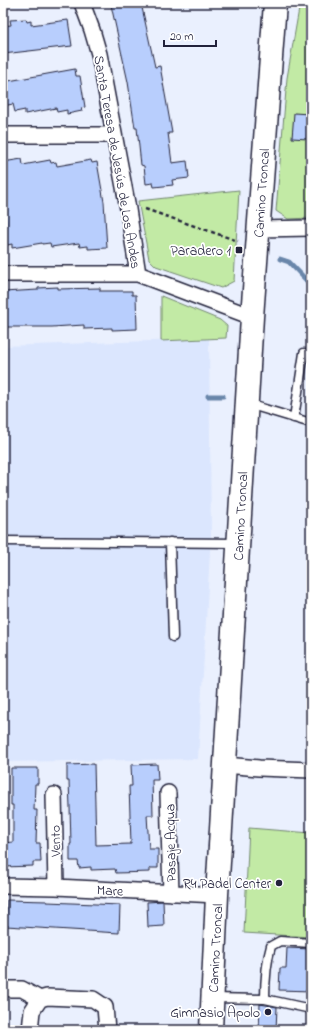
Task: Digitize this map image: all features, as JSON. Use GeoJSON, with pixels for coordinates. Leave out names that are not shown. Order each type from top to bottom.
{"type":"FeatureCollection","features":[{"type":"Feature","properties":{"kind":"main road","name":"Camino Troncal"},"geometry":{"type":"LineString","coordinates":[[211,1030],[217,895],[252,317],[275,3]]}},
{"type":"Feature","properties":{"kind":"street","name":"Santa Teresa de Jesús de Los Andes"},"geometry":{"type":"LineString","coordinates":[[82,3],[99,54],[127,203],[138,274],[252,317]]}},
{"type":"Feature","properties":{"kind":"street"},"geometry":{"type":"LineString","coordinates":[[3,135],[114,136]]}},
{"type":"Feature","properties":{"kind":"street"},"geometry":{"type":"LineString","coordinates":[[258,238],[311,228]]}},
{"type":"Feature","properties":{"kind":"street"},"geometry":{"type":"LineString","coordinates":[[3,274],[138,274]]}},
{"type":"Feature","properties":{"kind":"street"},"geometry":{"type":"LineString","coordinates":[[225,765],[311,770]]}},
{"type":"Feature","properties":{"kind":"street","name":"Pasaje Acqua"},"geometry":{"type":"LineString","coordinates":[[168,793],[171,893]]}},
{"type":"Feature","properties":{"kind":"street","name":"Vento"},"geometry":{"type":"LineString","coordinates":[[54,795],[56,887]]}},
{"type":"Feature","properties":{"kind":"street","name":"Mare"},"geometry":{"type":"LineString","coordinates":[[3,886],[56,887],[217,895]]}},
{"type":"Feature","properties":{"kind":"street"},"geometry":{"type":"LineString","coordinates":[[10,989],[22,989],[40,999]]}},
{"type":"Feature","properties":{"kind":"street"},"geometry":{"type":"LineString","coordinates":[[30,1030],[32,1011],[40,999],[48,997],[93,999],[105,1007],[107,1030]]}},
{"type":"Feature","properties":{"kind":"lane"},"geometry":{"type":"LineString","coordinates":[[294,418],[304,353],[311,354]]}},
{"type":"Feature","properties":{"kind":"lane"},"geometry":{"type":"LineString","coordinates":[[247,404],[311,422]]}},
{"type":"Feature","properties":{"kind":"lane"},"geometry":{"type":"LineString","coordinates":[[3,541],[238,543]]}},
{"type":"Feature","properties":{"kind":"lane"},"geometry":{"type":"LineString","coordinates":[[170,542],[174,637]]}},
{"type":"Feature","properties":{"kind":"lane"},"geometry":{"type":"LineString","coordinates":[[265,999],[268,955],[271,946],[280,941],[311,943]]}},
{"type":"Feature","properties":{"kind":"lane"},"geometry":{"type":"LineString","coordinates":[[213,998],[265,999],[311,1009]]}},
{"type":"Feature","properties":{"kind":"path"},"geometry":{"type":"LineString","coordinates":[[127,203],[258,238]]}},
{"type":"Feature","properties":{"kind":"shaded area"},"geometry":{"type":"Polygon","coordinates":[[[209,339],[211,535],[198,759],[3,762],[3,346],[209,339]]]}},
{"type":"Feature","properties":{"kind":"green space"},"geometry":{"type":"Polygon","coordinates":[[[300,3],[311,3],[311,218],[288,219],[276,211],[287,78],[300,3]]]}},
{"type":"Feature","properties":{"kind":"green space"},"geometry":{"type":"Polygon","coordinates":[[[239,190],[234,281],[221,288],[156,266],[149,259],[138,201],[239,190]]]}},
{"type":"Feature","properties":{"kind":"green space"},"geometry":{"type":"Polygon","coordinates":[[[161,296],[220,320],[227,326],[226,338],[161,341],[161,296]]]}},
{"type":"Feature","properties":{"kind":"green space","name":"R4 Padel Center"},"geometry":{"type":"Polygon","coordinates":[[[249,828],[311,833],[311,937],[244,933],[249,828]]]}},
{"type":"Feature","properties":{"kind":"building"},"geometry":{"type":"Polygon","coordinates":[[[119,3],[141,3],[155,67],[160,66],[172,133],[168,133],[172,163],[187,161],[189,178],[172,180],[173,185],[154,187],[153,183],[146,184],[144,166],[141,165],[137,128],[135,128],[128,82],[111,5],[119,3]]]}},
{"type":"Feature","properties":{"kind":"building"},"geometry":{"type":"Polygon","coordinates":[[[26,19],[27,22],[31,21],[31,25],[68,20],[72,46],[3,54],[3,26],[11,25],[10,20],[26,19]]]}},
{"type":"Feature","properties":{"kind":"building"},"geometry":{"type":"Polygon","coordinates":[[[75,69],[76,76],[80,76],[85,107],[81,108],[82,111],[67,114],[67,110],[57,112],[56,108],[25,114],[25,110],[15,112],[13,104],[3,106],[3,82],[75,69]]]}},
{"type":"Feature","properties":{"kind":"building"},"geometry":{"type":"Polygon","coordinates":[[[294,113],[309,114],[307,139],[292,138],[294,113]]]}},
{"type":"Feature","properties":{"kind":"building"},"geometry":{"type":"Polygon","coordinates":[[[22,159],[23,165],[50,160],[51,163],[56,162],[57,166],[91,160],[92,163],[97,162],[104,202],[107,248],[88,249],[88,246],[80,247],[79,243],[51,247],[50,243],[12,248],[12,244],[3,246],[3,228],[7,228],[3,201],[3,162],[22,159]]]}},
{"type":"Feature","properties":{"kind":"building"},"geometry":{"type":"Polygon","coordinates":[[[58,287],[58,289],[100,288],[100,291],[132,291],[132,295],[136,295],[137,329],[84,329],[84,325],[52,327],[3,327],[3,292],[58,287]]]}},
{"type":"Feature","properties":{"kind":"building"},"geometry":{"type":"Polygon","coordinates":[[[94,764],[96,845],[131,844],[129,786],[132,786],[131,765],[157,764],[158,780],[152,780],[153,815],[147,815],[149,849],[158,849],[158,868],[150,868],[150,872],[116,873],[115,869],[91,870],[91,867],[79,868],[78,861],[70,861],[70,807],[67,765],[94,764]]]}},
{"type":"Feature","properties":{"kind":"building"},"geometry":{"type":"Polygon","coordinates":[[[11,768],[38,768],[38,784],[35,784],[34,810],[37,810],[36,843],[40,843],[41,862],[33,862],[33,866],[3,867],[3,843],[13,842],[11,768]]]}},
{"type":"Feature","properties":{"kind":"building"},"geometry":{"type":"Polygon","coordinates":[[[7,900],[120,905],[119,933],[6,926],[7,900]]]}},
{"type":"Feature","properties":{"kind":"building"},"geometry":{"type":"Polygon","coordinates":[[[163,901],[164,926],[148,927],[147,902],[163,901]]]}},
{"type":"Feature","properties":{"kind":"building"},"geometry":{"type":"Polygon","coordinates":[[[287,948],[311,949],[311,991],[279,990],[280,968],[286,968],[287,948]]]}},
{"type":"Feature","properties":{"kind":"building","name":"Gimnasio Apolo"},"geometry":{"type":"Polygon","coordinates":[[[260,1004],[277,1007],[276,1030],[259,1030],[260,1004]]]}},
{"type":"Feature","properties":{"kind":"waterway"},"geometry":{"type":"LineString","coordinates":[[280,259],[289,262],[311,285]]}},
{"type":"Feature","properties":{"kind":"waterway"},"geometry":{"type":"LineString","coordinates":[[208,396],[223,396]]}},
{"type":"Feature","properties":{"kind":"place","name":"Paradero 1"},"geometry":{"type":"Point","coordinates":[239,250]}},
{"type":"Feature","properties":{"kind":"place","name":"R4 Padel Center"},"geometry":{"type":"Point","coordinates":[279,883]}},
{"type":"Feature","properties":{"kind":"place","name":"Gimnasio Apolo"},"geometry":{"type":"Point","coordinates":[268,1012]}}]}
